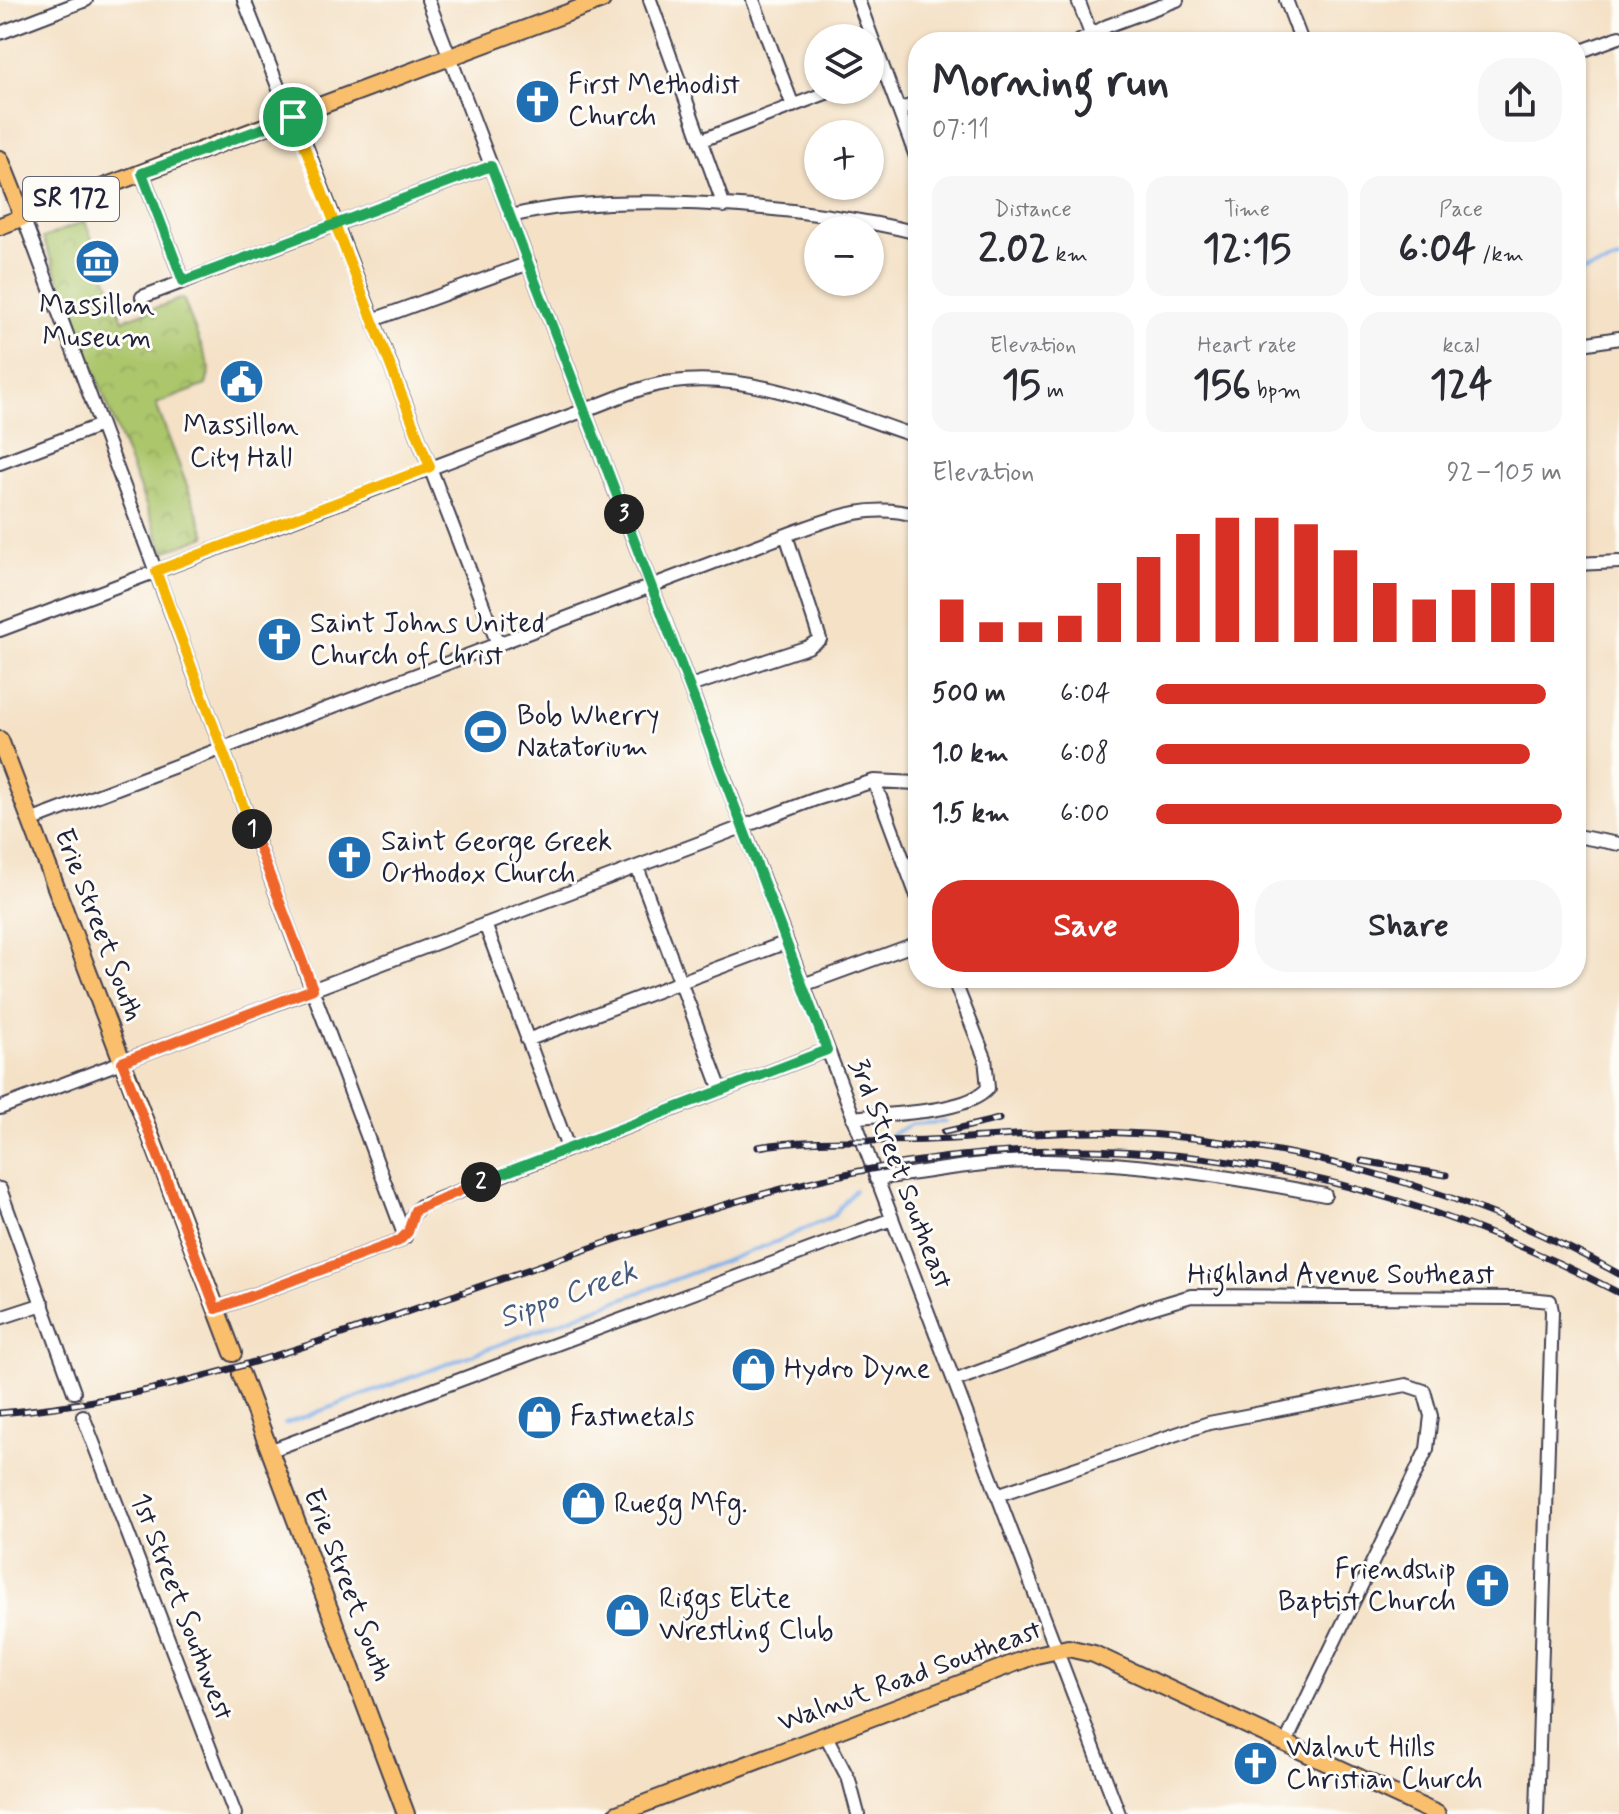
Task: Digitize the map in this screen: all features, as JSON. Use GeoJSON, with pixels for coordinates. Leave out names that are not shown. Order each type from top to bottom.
{"type":"FeatureCollection","features":[{"type":"Feature","properties":{"kind":"main road","name":"SR 172"},"geometry":{"type":"LineString","coordinates":[[0,226],[602,0]]}},
{"type":"Feature","properties":{"kind":"main road"},"geometry":{"type":"LineString","coordinates":[[0,159],[23,217]]}},
{"type":"Feature","properties":{"kind":"main road","name":"Erie Street South"},"geometry":{"type":"LineString","coordinates":[[0,740],[233,1353]]}},
{"type":"Feature","properties":{"kind":"main road","name":"Erie Street South"},"geometry":{"type":"LineString","coordinates":[[241,1374],[406,1814]]}},
{"type":"Feature","properties":{"kind":"main road","name":"Walnut Road Southeast"},"geometry":{"type":"LineString","coordinates":[[617,1814],[1056,1649],[1094,1654],[1429,1812]]}},
{"type":"Feature","properties":{"kind":"street"},"geometry":{"type":"LineString","coordinates":[[0,33],[50,6],[86,0]]}},
{"type":"Feature","properties":{"kind":"street"},"geometry":{"type":"LineString","coordinates":[[244,0],[336,224],[498,644]]}},
{"type":"Feature","properties":{"kind":"street","name":"3rd Street Southeast"},"geometry":{"type":"LineString","coordinates":[[428,0],[1119,1814]]}},
{"type":"Feature","properties":{"kind":"street"},"geometry":{"type":"LineString","coordinates":[[650,0],[724,206]]}},
{"type":"Feature","properties":{"kind":"street"},"geometry":{"type":"LineString","coordinates":[[753,0],[793,106]]}},
{"type":"Feature","properties":{"kind":"street"},"geometry":{"type":"LineString","coordinates":[[858,0],[867,24]]}},
{"type":"Feature","properties":{"kind":"street"},"geometry":{"type":"LineString","coordinates":[[1078,0],[1090,32]]}},
{"type":"Feature","properties":{"kind":"street"},"geometry":{"type":"LineString","coordinates":[[1105,32],[1177,0]]}},
{"type":"Feature","properties":{"kind":"street"},"geometry":{"type":"LineString","coordinates":[[1286,0],[1298,32]]}},
{"type":"Feature","properties":{"kind":"street"},"geometry":{"type":"LineString","coordinates":[[1586,49],[1619,37]]}},
{"type":"Feature","properties":{"kind":"street"},"geometry":{"type":"LineString","coordinates":[[884,71],[908,135]]}},
{"type":"Feature","properties":{"kind":"street"},"geometry":{"type":"LineString","coordinates":[[702,140],[804,102]]}},
{"type":"Feature","properties":{"kind":"street"},"geometry":{"type":"LineString","coordinates":[[899,110],[908,107]]}},
{"type":"Feature","properties":{"kind":"street"},"geometry":{"type":"LineString","coordinates":[[142,297],[491,166]]}},
{"type":"Feature","properties":{"kind":"street"},"geometry":{"type":"LineString","coordinates":[[142,173],[183,281]]}},
{"type":"Feature","properties":{"kind":"street"},"geometry":{"type":"LineString","coordinates":[[511,216],[563,207],[724,206],[862,221],[908,231]]}},
{"type":"Feature","properties":{"kind":"street"},"geometry":{"type":"LineString","coordinates":[[23,217],[405,1237]]}},
{"type":"Feature","properties":{"kind":"street"},"geometry":{"type":"LineString","coordinates":[[373,320],[529,263]]}},
{"type":"Feature","properties":{"kind":"street"},"geometry":{"type":"LineString","coordinates":[[1586,343],[1619,338]]}},
{"type":"Feature","properties":{"kind":"street"},"geometry":{"type":"LineString","coordinates":[[0,630],[430,467],[662,384],[720,381],[783,393],[908,434]]}},
{"type":"Feature","properties":{"kind":"street"},"geometry":{"type":"LineString","coordinates":[[0,463],[101,425]]}},
{"type":"Feature","properties":{"kind":"street"},"geometry":{"type":"LineString","coordinates":[[30,821],[786,535],[865,510],[884,509],[908,514]]}},
{"type":"Feature","properties":{"kind":"street"},"geometry":{"type":"LineString","coordinates":[[690,686],[808,647],[820,639],[786,535]]}},
{"type":"Feature","properties":{"kind":"street"},"geometry":{"type":"LineString","coordinates":[[1586,564],[1619,562]]}},
{"type":"Feature","properties":{"kind":"street"},"geometry":{"type":"LineString","coordinates":[[874,781],[908,872]]}},
{"type":"Feature","properties":{"kind":"street"},"geometry":{"type":"LineString","coordinates":[[0,1108],[816,799],[874,781],[908,783]]}},
{"type":"Feature","properties":{"kind":"street"},"geometry":{"type":"LineString","coordinates":[[1586,838],[1619,844]]}},
{"type":"Feature","properties":{"kind":"street"},"geometry":{"type":"LineString","coordinates":[[637,867],[721,1090]]}},
{"type":"Feature","properties":{"kind":"street"},"geometry":{"type":"LineString","coordinates":[[485,924],[568,1148]]}},
{"type":"Feature","properties":{"kind":"street"},"geometry":{"type":"LineString","coordinates":[[527,1040],[787,942]]}},
{"type":"Feature","properties":{"kind":"street"},"geometry":{"type":"LineString","coordinates":[[803,985],[908,947]]}},
{"type":"Feature","properties":{"kind":"street"},"geometry":{"type":"LineString","coordinates":[[853,1118],[965,1103],[980,1096],[989,1085],[985,1058],[957,988]]}},
{"type":"Feature","properties":{"kind":"street"},"geometry":{"type":"LineString","coordinates":[[405,1237],[411,1217],[421,1206],[827,1050]]}},
{"type":"Feature","properties":{"kind":"street"},"geometry":{"type":"LineString","coordinates":[[876,1179],[997,1162],[1044,1161],[1214,1175],[1325,1195]]}},
{"type":"Feature","properties":{"kind":"street"},"geometry":{"type":"LineString","coordinates":[[0,1189],[74,1392]]}},
{"type":"Feature","properties":{"kind":"street"},"geometry":{"type":"LineString","coordinates":[[269,1451],[892,1219]]}},
{"type":"Feature","properties":{"kind":"street"},"geometry":{"type":"LineString","coordinates":[[216,1309],[405,1237]]}},
{"type":"Feature","properties":{"kind":"street","name":"Highland Avenue Southeast"},"geometry":{"type":"LineString","coordinates":[[954,1381],[1141,1311],[1191,1296],[1518,1298],[1550,1301],[1537,1814]]}},
{"type":"Feature","properties":{"kind":"street"},"geometry":{"type":"LineString","coordinates":[[0,1318],[43,1304]]}},
{"type":"Feature","properties":{"kind":"street"},"geometry":{"type":"LineString","coordinates":[[997,1495],[1209,1423],[1406,1385],[1419,1387],[1426,1394],[1431,1430],[1420,1463],[1285,1744]]}},
{"type":"Feature","properties":{"kind":"street","name":"1st Street Southwest"},"geometry":{"type":"LineString","coordinates":[[83,1416],[235,1814]]}},
{"type":"Feature","properties":{"kind":"street"},"geometry":{"type":"LineString","coordinates":[[826,1736],[849,1780],[858,1814]]}},
{"type":"Feature","properties":{"kind":"green space"},"geometry":{"type":"Polygon","coordinates":[[[85,221],[123,320],[183,298],[210,369],[206,385],[156,404],[206,536],[164,552],[43,238],[85,221]]]}},
{"type":"Feature","properties":{"kind":"waterway","name":"Sippo Creek"},"geometry":{"type":"LineString","coordinates":[[1586,270],[1619,260]]}},
{"type":"Feature","properties":{"kind":"waterway","name":"Sippo Creek"},"geometry":{"type":"LineString","coordinates":[[892,1134],[912,1124],[945,1122]]}},
{"type":"Feature","properties":{"kind":"waterway","name":"Sippo Creek"},"geometry":{"type":"LineString","coordinates":[[285,1424],[778,1241],[833,1216],[855,1190]]}},
{"type":"Feature","properties":{"kind":"tunnel"},"geometry":{"type":"LineString","coordinates":[[74,1392],[83,1416]]}},
{"type":"Feature","properties":{"kind":"railway"},"geometry":{"type":"LineString","coordinates":[[944,1132],[999,1119]]}},
{"type":"Feature","properties":{"kind":"railway"},"geometry":{"type":"LineString","coordinates":[[758,1147],[821,1141],[928,1140],[1081,1132],[1170,1136],[1237,1144],[1370,1172],[1434,1192],[1559,1243],[1619,1274]]}},
{"type":"Feature","properties":{"kind":"railway"},"geometry":{"type":"LineString","coordinates":[[0,1413],[119,1396],[235,1368],[710,1209],[860,1171],[959,1156],[1058,1150],[1154,1153],[1250,1165],[1344,1185],[1437,1214],[1529,1250],[1619,1293]]}},
{"type":"Feature","properties":{"kind":"railway"},"geometry":{"type":"LineString","coordinates":[[1362,1161],[1446,1175]]}},
{"type":"Feature","properties":{"kind":"place","name":"First Methodist Church"},"geometry":{"type":"Point","coordinates":[537,101]}},
{"type":"Feature","properties":{"kind":"place","name":"Massillon Museum"},"geometry":{"type":"Point","coordinates":[97,261]}},
{"type":"Feature","properties":{"kind":"place","name":"Massillon City Hall"},"geometry":{"type":"Point","coordinates":[241,382]}},
{"type":"Feature","properties":{"kind":"place","name":"Saint Johns United Church of Christ"},"geometry":{"type":"Point","coordinates":[279,640]}},
{"type":"Feature","properties":{"kind":"place","name":"Bob Wherry Natatorium"},"geometry":{"type":"Point","coordinates":[486,732]}},
{"type":"Feature","properties":{"kind":"place","name":"Saint George Greek Orthodox Church"},"geometry":{"type":"Point","coordinates":[350,858]}},
{"type":"Feature","properties":{"kind":"place","name":"Hydro Dyne"},"geometry":{"type":"Point","coordinates":[753,1369]}},
{"type":"Feature","properties":{"kind":"place","name":"Fastmetals"},"geometry":{"type":"Point","coordinates":[539,1417]}},
{"type":"Feature","properties":{"kind":"place","name":"Ruegg Mfg."},"geometry":{"type":"Point","coordinates":[583,1504]}},
{"type":"Feature","properties":{"kind":"place","name":"Friendship Baptist Church"},"geometry":{"type":"Point","coordinates":[1487,1586]}},
{"type":"Feature","properties":{"kind":"place","name":"Riggs Elite Wrestling Club"},"geometry":{"type":"Point","coordinates":[628,1615]}},
{"type":"Feature","properties":{"kind":"place","name":"Walnut Hills Christian Church"},"geometry":{"type":"Point","coordinates":[1255,1764]}},
{"type":"Feature","properties":{"kind":"route"},"geometry":{"type":"LineString","coordinates":[[293,117],[142,173],[183,281],[336,224],[491,166],[827,1050],[421,1206],[411,1217],[405,1237],[399,1241],[216,1309],[122,1062],[313,989],[156,571],[430,467],[416,438],[373,320],[336,224],[305,143],[293,117]]}}]}
